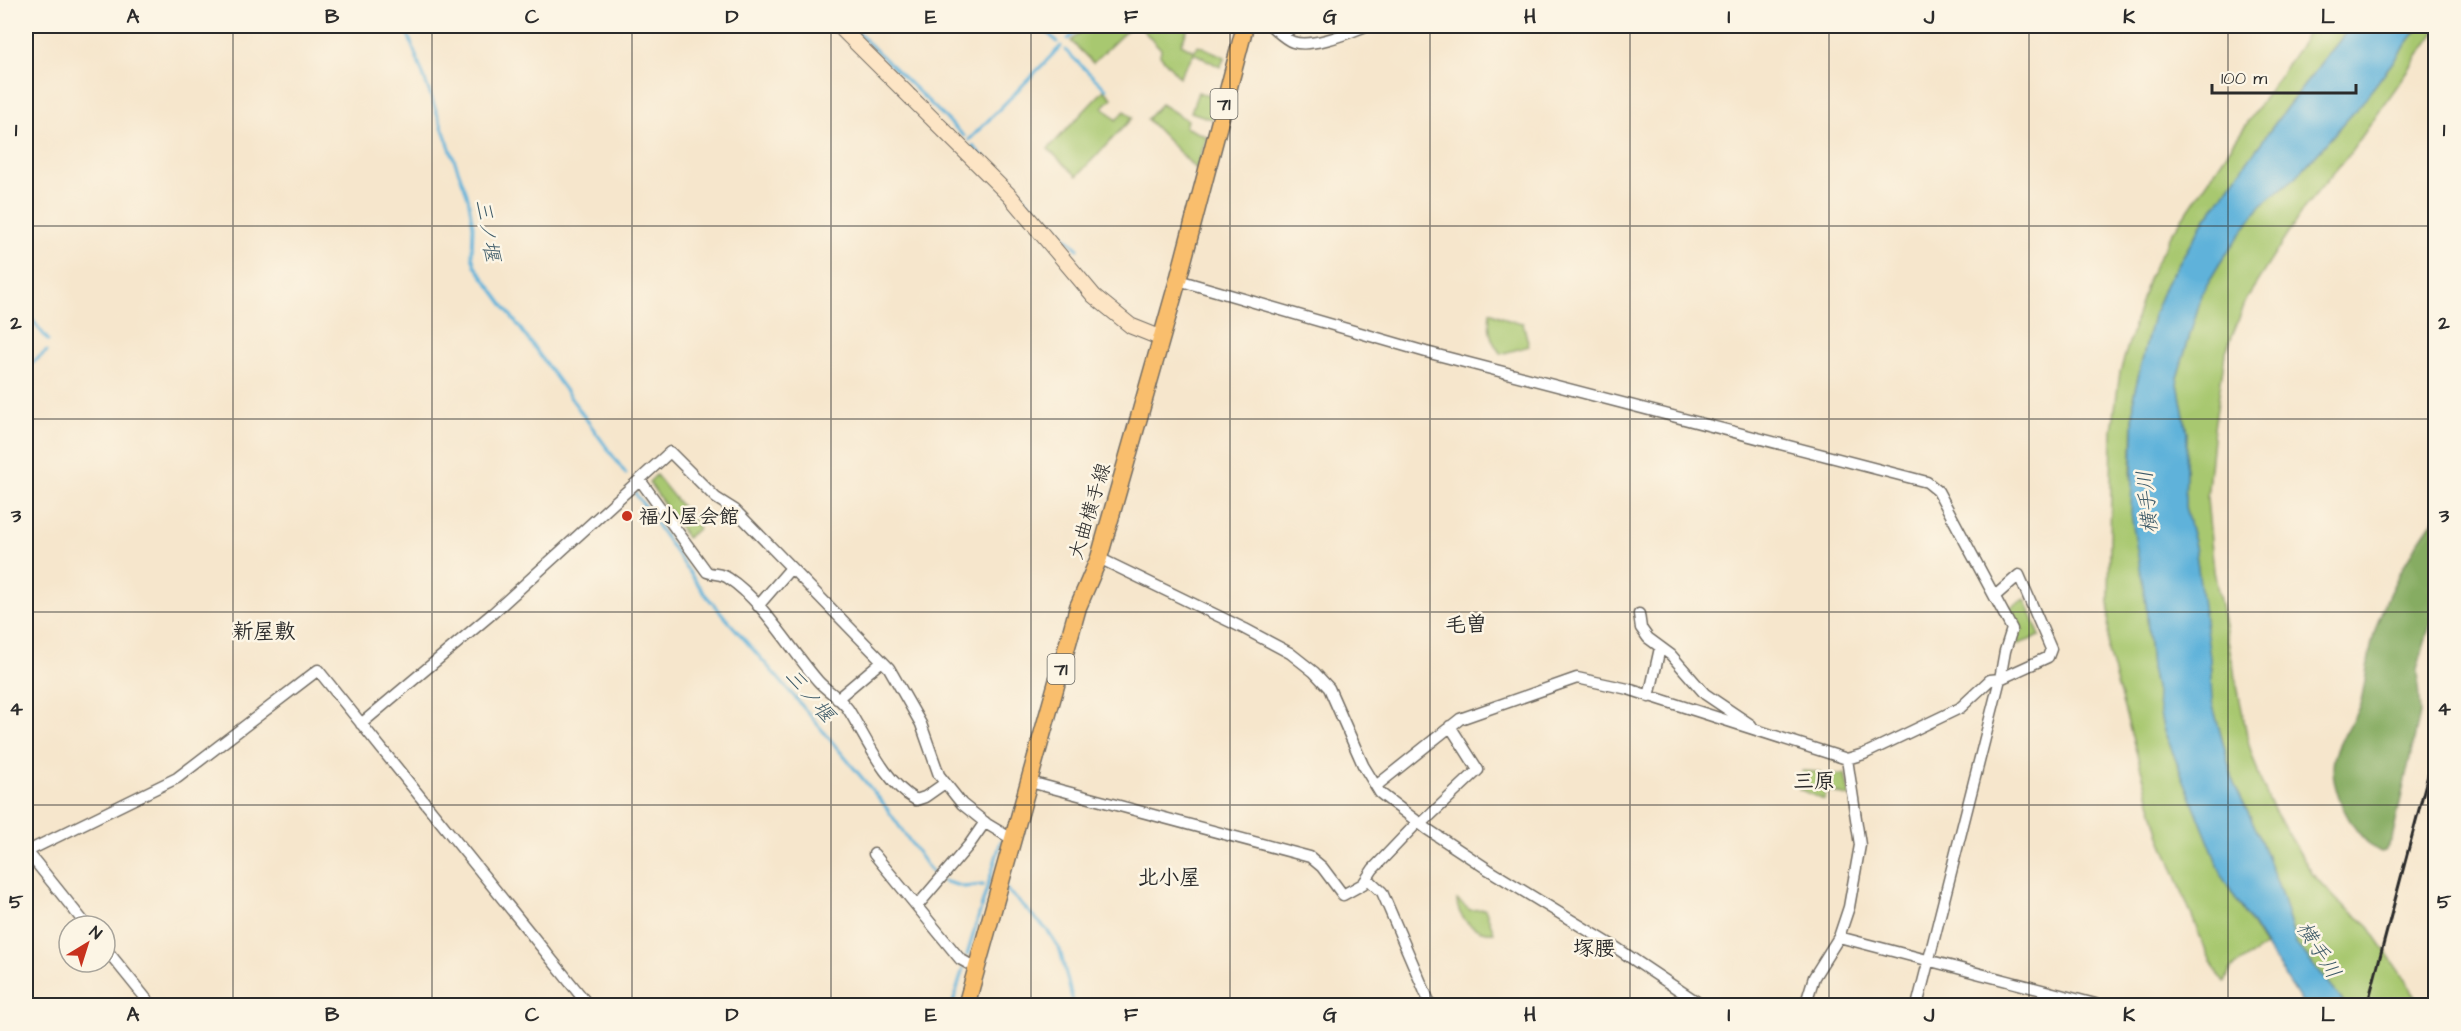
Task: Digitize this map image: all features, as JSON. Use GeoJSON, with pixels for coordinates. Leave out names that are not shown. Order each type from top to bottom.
{"type":"FeatureCollection","features":[{"type":"Feature","properties":{"kind":"main road","name":"大曲横手線"},"geometry":{"type":"LineString","coordinates":[[966,1005],[1078,607],[1099,558],[1178,280],[1245,26]]}},
{"type":"Feature","properties":{"kind":"street"},"geometry":{"type":"LineString","coordinates":[[838,26],[1009,195],[1094,296],[1131,326],[1161,338]]}},
{"type":"Feature","properties":{"kind":"street"},"geometry":{"type":"LineString","coordinates":[[1271,26],[1292,42],[1302,43],[1326,39],[1366,26]]}},
{"type":"Feature","properties":{"kind":"street"},"geometry":{"type":"LineString","coordinates":[[1284,35],[1294,26]]}},
{"type":"Feature","properties":{"kind":"street"},"geometry":{"type":"LineString","coordinates":[[1178,280],[1426,351],[1927,482],[1938,491],[2012,629],[1917,1005]]}},
{"type":"Feature","properties":{"kind":"street"},"geometry":{"type":"LineString","coordinates":[[361,724],[493,613],[670,452],[716,498],[735,510],[889,668],[921,724],[939,775],[962,804],[1012,839]]}},
{"type":"Feature","properties":{"kind":"street"},"geometry":{"type":"LineString","coordinates":[[640,480],[707,572],[729,578],[758,606],[820,683],[846,706],[884,767],[908,796],[916,800],[925,797],[945,783]]}},
{"type":"Feature","properties":{"kind":"street"},"geometry":{"type":"LineString","coordinates":[[1099,558],[1245,628],[1290,653],[1314,672],[1329,688],[1380,793],[1489,870],[1615,947],[1703,1005]]}},
{"type":"Feature","properties":{"kind":"street"},"geometry":{"type":"LineString","coordinates":[[758,606],[791,568]]}},
{"type":"Feature","properties":{"kind":"street"},"geometry":{"type":"LineString","coordinates":[[1376,786],[1460,719],[1577,678],[1628,689],[1847,759],[1864,754],[1960,708],[1990,680],[2000,679],[2048,657],[2051,649],[2019,575],[1995,596]]}},
{"type":"Feature","properties":{"kind":"street"},"geometry":{"type":"LineString","coordinates":[[1639,615],[1641,628],[1660,648],[1671,655],[1705,694],[1759,731]]}},
{"type":"Feature","properties":{"kind":"street"},"geometry":{"type":"LineString","coordinates":[[1649,697],[1660,648]]}},
{"type":"Feature","properties":{"kind":"street"},"geometry":{"type":"LineString","coordinates":[[837,699],[882,661]]}},
{"type":"Feature","properties":{"kind":"street"},"geometry":{"type":"LineString","coordinates":[[26,849],[30,850],[177,778],[318,670],[589,1005]]}},
{"type":"Feature","properties":{"kind":"street"},"geometry":{"type":"LineString","coordinates":[[1030,782],[1310,857],[1322,867],[1343,895],[1363,884],[1420,823],[1478,770],[1450,726]]}},
{"type":"Feature","properties":{"kind":"street"},"geometry":{"type":"LineString","coordinates":[[1805,1005],[1814,976],[1839,937],[1849,907],[1860,845],[1847,759]]}},
{"type":"Feature","properties":{"kind":"street"},"geometry":{"type":"LineString","coordinates":[[918,904],[969,845],[985,822]]}},
{"type":"Feature","properties":{"kind":"street"},"geometry":{"type":"LineString","coordinates":[[26,849],[77,914]]}},
{"type":"Feature","properties":{"kind":"street"},"geometry":{"type":"LineString","coordinates":[[874,854],[918,904],[960,959],[976,968]]}},
{"type":"Feature","properties":{"kind":"street"},"geometry":{"type":"LineString","coordinates":[[1367,878],[1382,892],[1431,1005]]}},
{"type":"Feature","properties":{"kind":"street"},"geometry":{"type":"LineString","coordinates":[[1839,937],[2103,1005]]}},
{"type":"Feature","properties":{"kind":"street"},"geometry":{"type":"LineString","coordinates":[[117,963],[152,1005]]}},
{"type":"Feature","properties":{"kind":"green space"},"geometry":{"type":"Polygon","coordinates":[[[1087,26],[1131,26],[1093,63],[1071,41],[1087,26]]]}},
{"type":"Feature","properties":{"kind":"green space"},"geometry":{"type":"Polygon","coordinates":[[[1139,26],[1189,26],[1181,44],[1194,51],[1198,45],[1225,57],[1220,67],[1194,53],[1179,77],[1160,55],[1161,49],[1139,26]]]}},
{"type":"Feature","properties":{"kind":"green space"},"geometry":{"type":"Polygon","coordinates":[[[2310,26],[2351,26],[2287,107],[2205,220],[2166,284],[2153,316],[2134,394],[2131,475],[2151,668],[2163,728],[2224,880],[2265,946],[2231,969],[2225,982],[2218,975],[2205,949],[2160,836],[2108,652],[2112,431],[2120,372],[2149,276],[2171,235],[2302,43],[2310,26]]]}},
{"type":"Feature","properties":{"kind":"green space"},"geometry":{"type":"Polygon","coordinates":[[[2420,26],[2435,26],[2435,32],[2351,152],[2304,208],[2247,298],[2225,354],[2207,499],[2214,571],[2249,745],[2261,782],[2274,810],[2313,875],[2339,902],[2367,924],[2422,1005],[2346,1005],[2296,944],[2282,896],[2257,831],[2234,784],[2212,702],[2211,671],[2195,546],[2185,507],[2187,433],[2177,378],[2203,291],[2220,263],[2261,205],[2296,177],[2361,104],[2420,26]]]}},
{"type":"Feature","properties":{"kind":"green space"},"geometry":{"type":"Polygon","coordinates":[[[1104,90],[1112,98],[1103,107],[1116,120],[1125,111],[1132,118],[1077,176],[1048,149],[1104,90]]]}},
{"type":"Feature","properties":{"kind":"green space"},"geometry":{"type":"Polygon","coordinates":[[[1198,92],[1219,100],[1211,119],[1191,112],[1198,92]]]}},
{"type":"Feature","properties":{"kind":"green space"},"geometry":{"type":"Polygon","coordinates":[[[1161,104],[1187,120],[1185,127],[1207,137],[1196,169],[1147,119],[1161,104]]]}},
{"type":"Feature","properties":{"kind":"green space"},"geometry":{"type":"Polygon","coordinates":[[[1490,312],[1510,321],[1523,323],[1529,346],[1501,354],[1491,334],[1490,312]]]}},
{"type":"Feature","properties":{"kind":"green space"},"geometry":{"type":"Polygon","coordinates":[[[656,475],[699,528],[687,538],[649,482],[656,475]]]}},
{"type":"Feature","properties":{"kind":"green space"},"geometry":{"type":"Polygon","coordinates":[[[2435,518],[2435,607],[2417,670],[2420,713],[2392,839],[2385,851],[2381,852],[2361,836],[2345,812],[2335,784],[2334,759],[2361,701],[2372,642],[2385,603],[2408,559],[2435,518]]]}},
{"type":"Feature","properties":{"kind":"green space"},"geometry":{"type":"Polygon","coordinates":[[[2025,599],[2040,636],[2016,645],[2015,629],[2007,609],[2025,599]]]}},
{"type":"Feature","properties":{"kind":"green space"},"geometry":{"type":"Polygon","coordinates":[[[1802,771],[1820,772],[1821,775],[1845,774],[1850,797],[1827,790],[1824,800],[1799,789],[1802,771]]]}},
{"type":"Feature","properties":{"kind":"green space"},"geometry":{"type":"Polygon","coordinates":[[[1457,900],[1470,910],[1485,909],[1494,932],[1481,931],[1469,924],[1460,913],[1457,900]]]}},
{"type":"Feature","properties":{"kind":"water","name":"横手川"},"geometry":{"type":"Polygon","coordinates":[[[2351,26],[2420,26],[2361,104],[2296,177],[2261,205],[2220,263],[2203,291],[2177,378],[2187,433],[2185,507],[2195,546],[2210,658],[2212,702],[2234,784],[2257,831],[2282,896],[2296,944],[2346,1005],[2304,1006],[2224,880],[2163,728],[2151,668],[2146,604],[2131,514],[2134,394],[2153,316],[2166,284],[2205,220],[2287,107],[2351,26]]]}},
{"type":"Feature","properties":{"kind":"waterway","name":"三ノ堰"},"geometry":{"type":"LineString","coordinates":[[405,26],[468,197],[473,226],[472,255],[475,266],[626,474]]}},
{"type":"Feature","properties":{"kind":"waterway"},"geometry":{"type":"LineString","coordinates":[[851,26],[964,136]]}},
{"type":"Feature","properties":{"kind":"waterway"},"geometry":{"type":"LineString","coordinates":[[1041,26],[1057,42]]}},
{"type":"Feature","properties":{"kind":"waterway"},"geometry":{"type":"LineString","coordinates":[[1052,26],[1060,34]]}},
{"type":"Feature","properties":{"kind":"waterway"},"geometry":{"type":"LineString","coordinates":[[1068,39],[1082,26]]}},
{"type":"Feature","properties":{"kind":"waterway"},"geometry":{"type":"LineString","coordinates":[[969,140],[1061,46]]}},
{"type":"Feature","properties":{"kind":"waterway"},"geometry":{"type":"LineString","coordinates":[[1065,50],[1106,89]]}},
{"type":"Feature","properties":{"kind":"waterway"},"geometry":{"type":"LineString","coordinates":[[973,146],[1042,216]]}},
{"type":"Feature","properties":{"kind":"waterway"},"geometry":{"type":"LineString","coordinates":[[1050,222],[1078,249]]}},
{"type":"Feature","properties":{"kind":"waterway"},"geometry":{"type":"LineString","coordinates":[[26,312],[48,340]]}},
{"type":"Feature","properties":{"kind":"waterway"},"geometry":{"type":"LineString","coordinates":[[26,368],[47,351]]}},
{"type":"Feature","properties":{"kind":"waterway","name":"三ノ堰"},"geometry":{"type":"LineString","coordinates":[[635,493],[703,592],[883,803],[938,878]]}},
{"type":"Feature","properties":{"kind":"waterway"},"geometry":{"type":"LineString","coordinates":[[967,955],[1001,841]]}},
{"type":"Feature","properties":{"kind":"waterway","name":"三ノ堰"},"geometry":{"type":"LineString","coordinates":[[943,881],[964,887],[983,885]]}},
{"type":"Feature","properties":{"kind":"waterway","name":"三ノ堰"},"geometry":{"type":"LineString","coordinates":[[1006,889],[1047,930],[1060,950],[1074,1006]]}},
{"type":"Feature","properties":{"kind":"waterway"},"geometry":{"type":"LineString","coordinates":[[952,1006],[963,968]]}},
{"type":"Feature","properties":{"kind":"railway"},"geometry":{"type":"LineString","coordinates":[[2367,1006],[2436,745]]}},
{"type":"Feature","properties":{"kind":"place","name":"福小屋会館"},"geometry":{"type":"Point","coordinates":[627,516]}},
{"type":"Feature","properties":{"kind":"district","name":"毛曽"},"geometry":{"type":"Point","coordinates":[1466,624]}},
{"type":"Feature","properties":{"kind":"district","name":"新屋敷"},"geometry":{"type":"Point","coordinates":[264,631]}},
{"type":"Feature","properties":{"kind":"district","name":"三原"},"geometry":{"type":"Point","coordinates":[1814,781]}},
{"type":"Feature","properties":{"kind":"district","name":"北小屋"},"geometry":{"type":"Point","coordinates":[1169,877]}},
{"type":"Feature","properties":{"kind":"district","name":"塚腰"},"geometry":{"type":"Point","coordinates":[1594,948]}}]}
